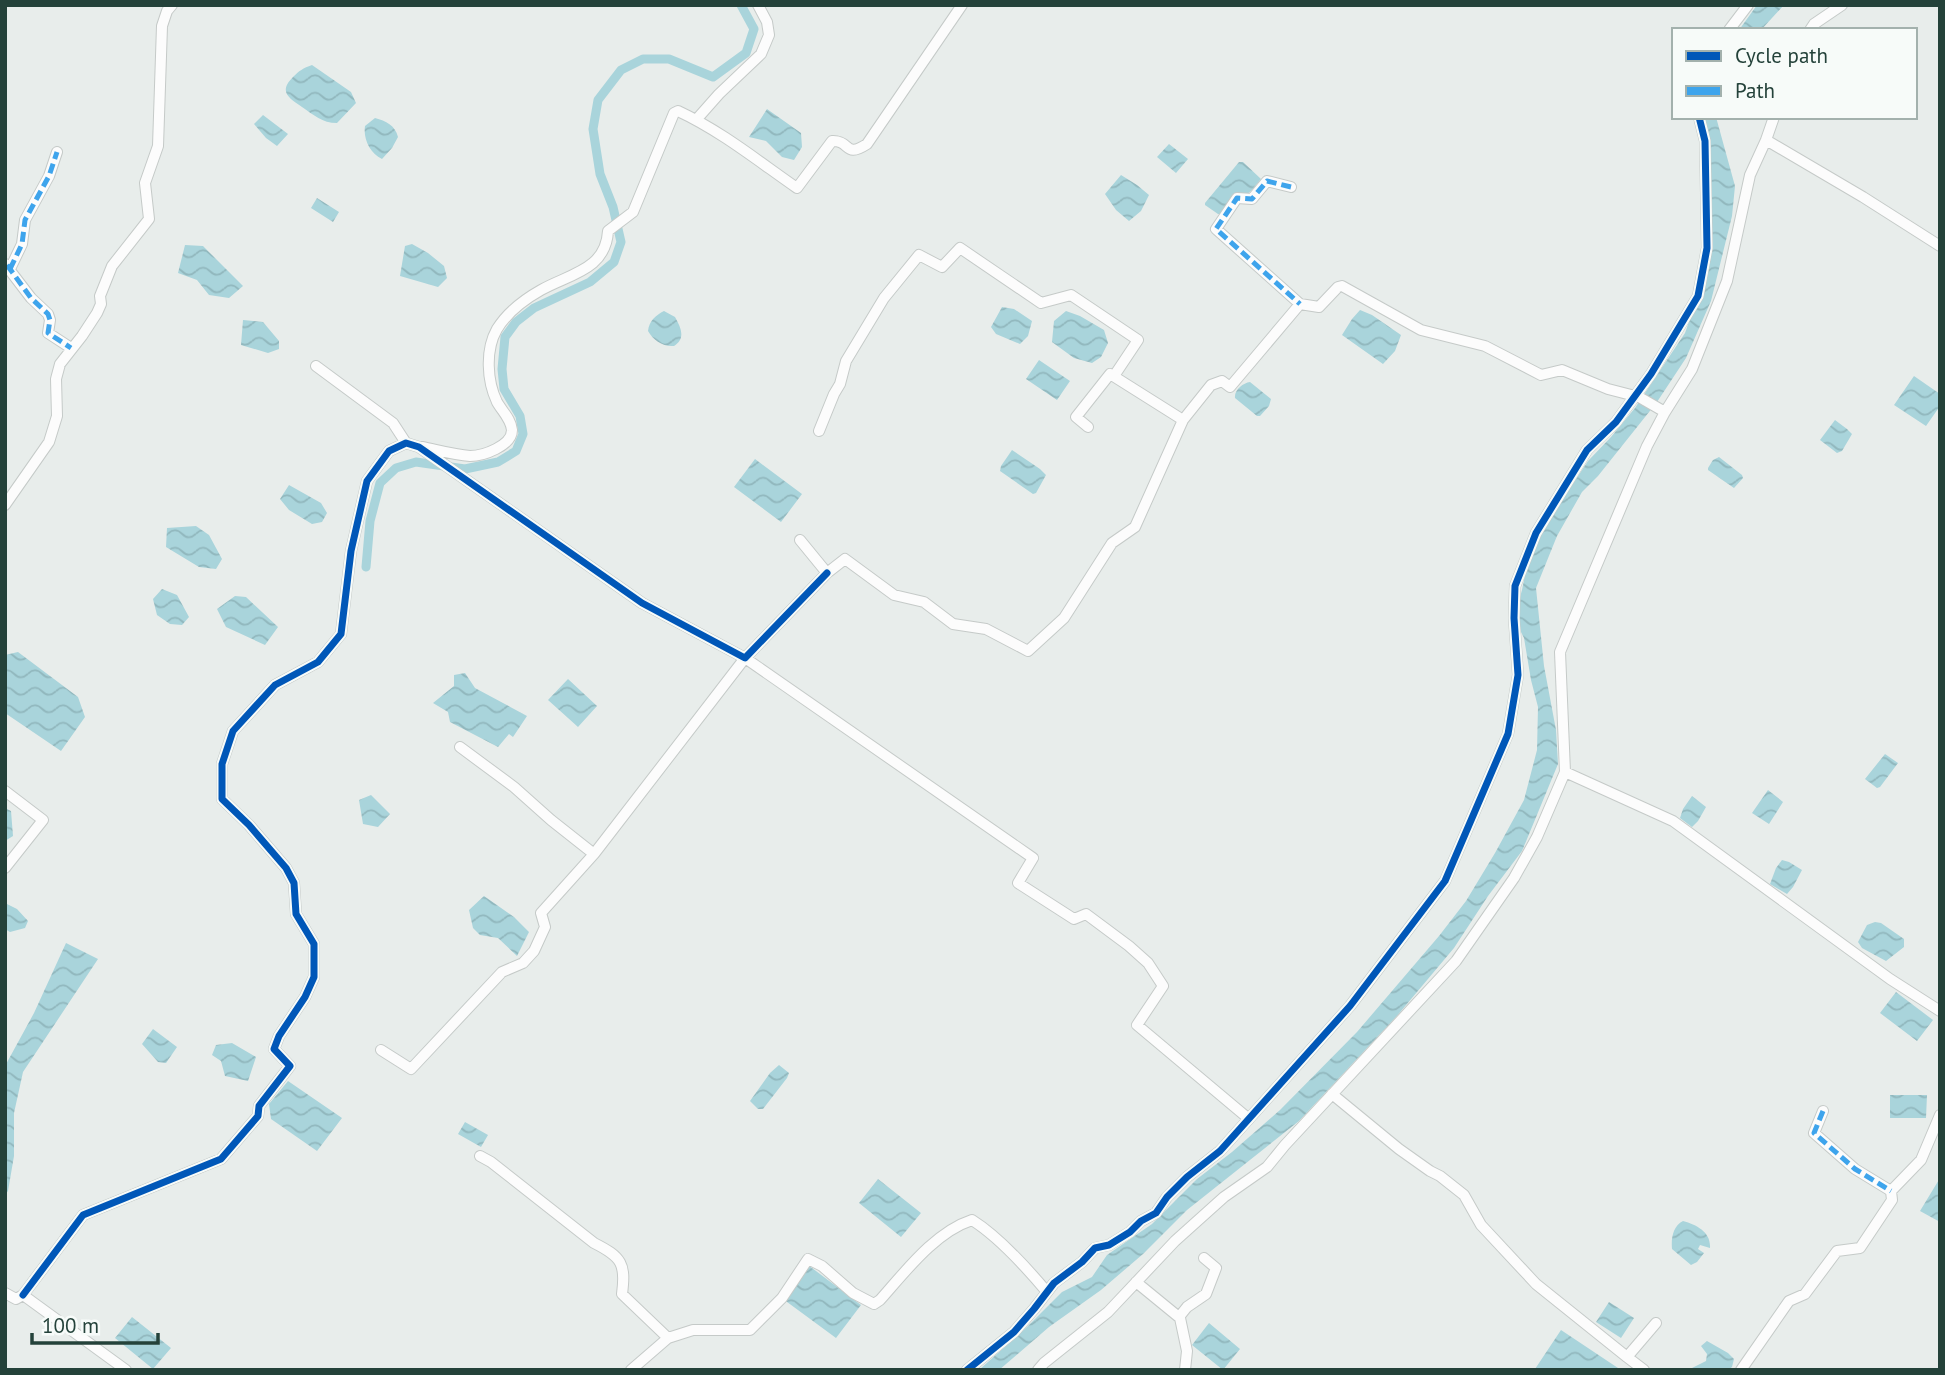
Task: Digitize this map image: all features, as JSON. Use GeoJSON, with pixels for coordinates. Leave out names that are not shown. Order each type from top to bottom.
{"type":"FeatureCollection","features":[{"type":"Feature","properties":{"kind":"street"},"geometry":{"type":"LineString","coordinates":[[5,505],[49,442],[57,416],[56,379],[60,364],[97,313],[101,304],[100,296],[112,266],[149,219],[145,183],[158,146],[162,26],[167,10],[172,5]]}},
{"type":"Feature","properties":{"kind":"street"},"geometry":{"type":"LineString","coordinates":[[696,120],[761,54],[769,34],[767,22],[758,5]]}},
{"type":"Feature","properties":{"kind":"street"},"geometry":{"type":"LineString","coordinates":[[316,366],[393,423],[406,443],[471,456],[500,447],[508,442],[512,431],[509,419],[490,384],[489,357],[496,330],[515,308],[539,291],[583,271],[594,263],[607,244],[608,231],[633,212],[674,113],[678,111],[726,138],[797,188],[832,141],[839,141],[853,151],[867,144],[962,5]]}},
{"type":"Feature","properties":{"kind":"street"},"geometry":{"type":"LineString","coordinates":[[1731,28],[1748,5]]}},
{"type":"Feature","properties":{"kind":"street"},"geometry":{"type":"LineString","coordinates":[[1811,28],[1842,5]]}},
{"type":"Feature","properties":{"kind":"street"},"geometry":{"type":"LineString","coordinates":[[967,1370],[1014,1332],[1054,1283],[1082,1262],[1095,1248],[1109,1245],[1156,1213],[1167,1197],[1187,1177],[1220,1151],[1350,1006],[1445,881],[1508,734],[1518,675],[1515,586],[1536,533],[1587,450],[1616,422],[1637,396],[1698,296],[1707,248],[1704,141],[1699,119]]}},
{"type":"Feature","properties":{"kind":"street"},"geometry":{"type":"LineString","coordinates":[[1038,1370],[1108,1312],[1175,1241],[1224,1197],[1267,1167],[1284,1145],[1456,961],[1514,878],[1537,837],[1565,772],[1560,652],[1660,409],[1692,369],[1727,281],[1750,175],[1773,119]]}},
{"type":"Feature","properties":{"kind":"street"},"geometry":{"type":"LineString","coordinates":[[1766,140],[1940,246]]}},
{"type":"Feature","properties":{"kind":"street"},"geometry":{"type":"LineString","coordinates":[[57,152],[49,176],[24,220],[22,244],[8,267],[48,314],[48,333],[71,348]]}},
{"type":"Feature","properties":{"kind":"street"},"geometry":{"type":"LineString","coordinates":[[1291,187],[1267,181],[1252,199],[1237,198],[1216,229],[1300,304],[1319,307],[1342,286],[1421,330],[1485,346],[1541,375],[1562,370],[1608,389],[1637,396],[1660,409]]}},
{"type":"Feature","properties":{"kind":"street"},"geometry":{"type":"LineString","coordinates":[[820,431],[840,384],[846,361],[884,298],[919,255],[942,267],[960,248],[1041,303],[1071,295],[1138,340],[1114,376]]}},
{"type":"Feature","properties":{"kind":"street"},"geometry":{"type":"LineString","coordinates":[[381,1050],[411,1069],[502,972],[523,963],[534,951],[545,927],[541,913],[594,853],[745,658],[827,573],[845,559],[894,594],[924,602],[953,624],[986,629],[1028,651],[1064,618],[1112,543],[1135,527],[1183,420],[1211,385],[1222,380],[1230,387],[1300,304]]}},
{"type":"Feature","properties":{"kind":"street"},"geometry":{"type":"LineString","coordinates":[[1088,427],[1076,417],[1110,374],[1183,420]]}},
{"type":"Feature","properties":{"kind":"street"},"geometry":{"type":"LineString","coordinates":[[5,1293],[16,1299],[23,1295],[83,1215],[221,1159],[258,1116],[259,1106],[290,1066],[274,1049],[279,1035],[305,997],[314,977],[314,944],[296,914],[293,883],[286,869],[249,825],[222,799],[222,764],[233,731],[258,703],[275,685],[318,663],[341,634],[351,551],[367,481],[389,451],[406,443]]}},
{"type":"Feature","properties":{"kind":"street"},"geometry":{"type":"LineString","coordinates":[[419,447],[642,603],[745,658],[1032,858],[1018,883],[1074,919],[1086,914],[1148,962],[1163,986],[1137,1024],[1249,1119]]}},
{"type":"Feature","properties":{"kind":"street"},"geometry":{"type":"LineString","coordinates":[[800,540],[827,573]]}},
{"type":"Feature","properties":{"kind":"street"},"geometry":{"type":"LineString","coordinates":[[460,747],[514,787],[594,853]]}},
{"type":"Feature","properties":{"kind":"street"},"geometry":{"type":"LineString","coordinates":[[1565,772],[1673,821],[1889,979],[1940,1011]]}},
{"type":"Feature","properties":{"kind":"street"},"geometry":{"type":"LineString","coordinates":[[5,791],[43,820],[5,868]]}},
{"type":"Feature","properties":{"kind":"street"},"geometry":{"type":"LineString","coordinates":[[1332,1094],[1399,1149],[1464,1195],[1481,1225],[1536,1284],[1644,1370]]}},
{"type":"Feature","properties":{"kind":"street"},"geometry":{"type":"LineString","coordinates":[[1823,1111],[1814,1133],[1855,1169],[1891,1191]]}},
{"type":"Feature","properties":{"kind":"street"},"geometry":{"type":"LineString","coordinates":[[1741,1370],[1789,1301],[1805,1294],[1837,1251],[1860,1248],[1892,1200],[1891,1191],[1921,1160],[1940,1115]]}},
{"type":"Feature","properties":{"kind":"street"},"geometry":{"type":"LineString","coordinates":[[480,1156],[594,1243],[612,1252],[625,1275],[622,1294],[668,1338]]}},
{"type":"Feature","properties":{"kind":"street"},"geometry":{"type":"LineString","coordinates":[[631,1370],[668,1338],[693,1329],[750,1330],[782,1298],[808,1259],[822,1266],[853,1293],[874,1304],[923,1252],[963,1223],[972,1220],[985,1228],[1031,1273],[1046,1292]]}},
{"type":"Feature","properties":{"kind":"street"},"geometry":{"type":"LineString","coordinates":[[1180,1317],[1187,1307],[1206,1294],[1216,1268],[1203,1258]]}},
{"type":"Feature","properties":{"kind":"street"},"geometry":{"type":"LineString","coordinates":[[1136,1282],[1180,1317],[1187,1352],[1185,1370]]}},
{"type":"Feature","properties":{"kind":"street"},"geometry":{"type":"LineString","coordinates":[[23,1295],[126,1370]]}},
{"type":"Feature","properties":{"kind":"street"},"geometry":{"type":"LineString","coordinates":[[1627,1357],[1656,1323]]}},
{"type":"Feature","properties":{"kind":"water"},"geometry":{"type":"Polygon","coordinates":[[[1757,5],[1784,5],[1763,28],[1740,28],[1757,5]]]}},
{"type":"Feature","properties":{"kind":"water"},"geometry":{"type":"Polygon","coordinates":[[[312,65],[351,92],[356,103],[337,123],[318,118],[287,94],[286,87],[293,77],[312,65]]]}},
{"type":"Feature","properties":{"kind":"water"},"geometry":{"type":"Polygon","coordinates":[[[767,109],[801,133],[802,147],[794,160],[782,157],[766,141],[749,137],[767,109]]]}},
{"type":"Feature","properties":{"kind":"water"},"geometry":{"type":"Polygon","coordinates":[[[263,115],[288,134],[277,146],[254,124],[263,115]]]}},
{"type":"Feature","properties":{"kind":"water"},"geometry":{"type":"Polygon","coordinates":[[[375,118],[390,124],[398,137],[382,159],[371,149],[365,136],[365,126],[375,118]]]}},
{"type":"Feature","properties":{"kind":"water"},"geometry":{"type":"Polygon","coordinates":[[[1705,119],[1717,119],[1735,186],[1732,216],[1711,301],[1686,358],[1657,402],[1582,492],[1557,536],[1536,588],[1544,666],[1556,730],[1558,764],[1522,851],[1454,948],[1396,1017],[1299,1121],[1187,1210],[1143,1254],[1101,1290],[1049,1327],[999,1370],[979,1370],[1062,1292],[1092,1277],[1107,1255],[1152,1224],[1197,1179],[1280,1110],[1357,1032],[1439,936],[1466,901],[1495,853],[1524,800],[1537,750],[1538,707],[1524,638],[1514,618],[1527,565],[1543,529],[1588,461],[1635,408],[1685,333],[1698,296],[1711,219],[1705,119]]]}},
{"type":"Feature","properties":{"kind":"water"},"geometry":{"type":"Polygon","coordinates":[[[1169,144],[1188,159],[1176,173],[1157,157],[1169,144]]]}},
{"type":"Feature","properties":{"kind":"water"},"geometry":{"type":"Polygon","coordinates":[[[1239,162],[1243,162],[1261,179],[1251,191],[1218,214],[1205,203],[1239,162]]]}},
{"type":"Feature","properties":{"kind":"water"},"geometry":{"type":"Polygon","coordinates":[[[1121,175],[1149,195],[1141,211],[1129,221],[1116,210],[1105,194],[1121,175]]]}},
{"type":"Feature","properties":{"kind":"water"},"geometry":{"type":"Polygon","coordinates":[[[317,198],[339,212],[333,222],[311,208],[317,198]]]}},
{"type":"Feature","properties":{"kind":"water"},"geometry":{"type":"Polygon","coordinates":[[[412,244],[444,266],[447,278],[438,287],[400,276],[405,246],[412,244]]]}},
{"type":"Feature","properties":{"kind":"water"},"geometry":{"type":"Polygon","coordinates":[[[185,245],[203,246],[243,286],[229,298],[209,295],[197,280],[178,273],[185,245]]]}},
{"type":"Feature","properties":{"kind":"water"},"geometry":{"type":"Polygon","coordinates":[[[1002,307],[1014,309],[1032,321],[1028,336],[1020,344],[996,334],[991,327],[1002,307]]]}},
{"type":"Feature","properties":{"kind":"water"},"geometry":{"type":"Polygon","coordinates":[[[1360,310],[1401,335],[1395,351],[1383,364],[1342,335],[1360,310]]]}},
{"type":"Feature","properties":{"kind":"water"},"geometry":{"type":"Polygon","coordinates":[[[664,311],[675,317],[680,329],[680,340],[674,346],[659,342],[648,331],[653,319],[664,311]]]}},
{"type":"Feature","properties":{"kind":"water"},"geometry":{"type":"Polygon","coordinates":[[[1066,311],[1104,330],[1108,343],[1101,357],[1092,363],[1074,358],[1052,342],[1054,321],[1066,311]]]}},
{"type":"Feature","properties":{"kind":"water"},"geometry":{"type":"Polygon","coordinates":[[[243,320],[263,322],[279,341],[279,349],[268,353],[241,345],[243,320]]]}},
{"type":"Feature","properties":{"kind":"water"},"geometry":{"type":"Polygon","coordinates":[[[1039,360],[1070,381],[1057,400],[1026,379],[1039,360]]]}},
{"type":"Feature","properties":{"kind":"water"},"geometry":{"type":"Polygon","coordinates":[[[1914,376],[1940,394],[1940,406],[1926,426],[1894,405],[1914,376]]]}},
{"type":"Feature","properties":{"kind":"water"},"geometry":{"type":"Polygon","coordinates":[[[1250,382],[1271,399],[1269,406],[1260,416],[1235,398],[1240,387],[1250,382]]]}},
{"type":"Feature","properties":{"kind":"water"},"geometry":{"type":"Polygon","coordinates":[[[1835,420],[1852,434],[1842,451],[1837,453],[1820,440],[1835,420]]]}},
{"type":"Feature","properties":{"kind":"water"},"geometry":{"type":"Polygon","coordinates":[[[1012,450],[1046,475],[1036,493],[1033,494],[1000,471],[1012,450]]]}},
{"type":"Feature","properties":{"kind":"water"},"geometry":{"type":"Polygon","coordinates":[[[1719,457],[1742,475],[1743,478],[1734,488],[1708,470],[1713,460],[1719,457]]]}},
{"type":"Feature","properties":{"kind":"water"},"geometry":{"type":"Polygon","coordinates":[[[755,459],[802,494],[781,522],[734,487],[755,459]]]}},
{"type":"Feature","properties":{"kind":"water"},"geometry":{"type":"Polygon","coordinates":[[[289,485],[321,503],[327,513],[322,522],[312,524],[289,510],[280,499],[289,485]]]}},
{"type":"Feature","properties":{"kind":"water"},"geometry":{"type":"Polygon","coordinates":[[[196,526],[209,535],[222,559],[216,569],[199,567],[166,547],[167,528],[196,526]]]}},
{"type":"Feature","properties":{"kind":"water"},"geometry":{"type":"Polygon","coordinates":[[[162,589],[177,595],[189,617],[182,625],[170,624],[157,615],[153,599],[162,589]]]}},
{"type":"Feature","properties":{"kind":"water"},"geometry":{"type":"Polygon","coordinates":[[[235,596],[246,597],[278,627],[265,645],[226,627],[217,609],[235,596]]]}},
{"type":"Feature","properties":{"kind":"water"},"geometry":{"type":"Polygon","coordinates":[[[18,652],[78,697],[85,717],[61,751],[5,713],[5,655],[18,652]]]}},
{"type":"Feature","properties":{"kind":"water"},"geometry":{"type":"Polygon","coordinates":[[[465,673],[475,688],[527,716],[513,737],[509,734],[498,747],[450,722],[448,712],[433,703],[454,686],[454,675],[465,673]]]}},
{"type":"Feature","properties":{"kind":"water"},"geometry":{"type":"Polygon","coordinates":[[[568,679],[597,706],[578,727],[548,700],[568,679]]]}},
{"type":"Feature","properties":{"kind":"water"},"geometry":{"type":"Polygon","coordinates":[[[1885,754],[1898,763],[1877,788],[1865,779],[1885,754]]]}},
{"type":"Feature","properties":{"kind":"water"},"geometry":{"type":"Polygon","coordinates":[[[1768,790],[1783,802],[1769,824],[1752,813],[1768,790]]]}},
{"type":"Feature","properties":{"kind":"water"},"geometry":{"type":"Polygon","coordinates":[[[371,795],[390,814],[378,827],[363,824],[359,800],[371,795]]]}},
{"type":"Feature","properties":{"kind":"water"},"geometry":{"type":"Polygon","coordinates":[[[1692,796],[1706,807],[1692,827],[1680,818],[1692,796]]]}},
{"type":"Feature","properties":{"kind":"water"},"geometry":{"type":"Polygon","coordinates":[[[5,808],[11,811],[13,836],[5,841],[5,808]]]}},
{"type":"Feature","properties":{"kind":"water"},"geometry":{"type":"Polygon","coordinates":[[[1782,860],[1802,870],[1787,894],[1770,884],[1782,860]]]}},
{"type":"Feature","properties":{"kind":"water"},"geometry":{"type":"Polygon","coordinates":[[[484,896],[514,917],[529,932],[517,956],[498,938],[480,935],[473,928],[469,910],[484,896]]]}},
{"type":"Feature","properties":{"kind":"water"},"geometry":{"type":"Polygon","coordinates":[[[5,903],[17,909],[28,921],[25,928],[10,932],[5,929],[5,903]]]}},
{"type":"Feature","properties":{"kind":"water"},"geometry":{"type":"Polygon","coordinates":[[[1881,923],[1904,939],[1904,947],[1886,961],[1862,948],[1858,942],[1867,925],[1881,923]]]}},
{"type":"Feature","properties":{"kind":"water"},"geometry":{"type":"Polygon","coordinates":[[[66,943],[98,959],[23,1072],[14,1113],[14,1156],[5,1195],[5,1066],[34,1013],[66,943]]]}},
{"type":"Feature","properties":{"kind":"water"},"geometry":{"type":"Polygon","coordinates":[[[1896,992],[1933,1020],[1917,1041],[1880,1013],[1896,992]]]}},
{"type":"Feature","properties":{"kind":"water"},"geometry":{"type":"Polygon","coordinates":[[[153,1029],[177,1047],[166,1063],[158,1062],[142,1044],[153,1029]]]}},
{"type":"Feature","properties":{"kind":"water"},"geometry":{"type":"Polygon","coordinates":[[[232,1043],[256,1057],[248,1081],[225,1076],[221,1061],[212,1055],[216,1045],[232,1043]]]}},
{"type":"Feature","properties":{"kind":"water"},"geometry":{"type":"Polygon","coordinates":[[[779,1065],[789,1073],[787,1078],[763,1109],[758,1109],[750,1101],[779,1065]]]}},
{"type":"Feature","properties":{"kind":"water"},"geometry":{"type":"Polygon","coordinates":[[[288,1081],[342,1118],[317,1151],[271,1119],[269,1104],[288,1081]]]}},
{"type":"Feature","properties":{"kind":"water"},"geometry":{"type":"Polygon","coordinates":[[[1890,1095],[1927,1095],[1926,1118],[1890,1118],[1890,1095]]]}},
{"type":"Feature","properties":{"kind":"water"},"geometry":{"type":"Polygon","coordinates":[[[465,1122],[488,1135],[481,1147],[458,1134],[465,1122]]]}},
{"type":"Feature","properties":{"kind":"water"},"geometry":{"type":"Polygon","coordinates":[[[1940,1178],[1940,1222],[1920,1211],[1940,1178]]]}},
{"type":"Feature","properties":{"kind":"water"},"geometry":{"type":"Polygon","coordinates":[[[878,1179],[921,1213],[901,1237],[859,1203],[878,1179]]]}},
{"type":"Feature","properties":{"kind":"water"},"geometry":{"type":"Polygon","coordinates":[[[1683,1221],[1706,1233],[1710,1242],[1710,1248],[1700,1245],[1698,1249],[1704,1253],[1691,1265],[1672,1249],[1673,1233],[1683,1221]]]}},
{"type":"Feature","properties":{"kind":"water"},"geometry":{"type":"Polygon","coordinates":[[[808,1265],[861,1305],[836,1338],[783,1299],[808,1265]]]}},
{"type":"Feature","properties":{"kind":"water"},"geometry":{"type":"Polygon","coordinates":[[[1609,1302],[1634,1318],[1621,1338],[1596,1322],[1609,1302]]]}},
{"type":"Feature","properties":{"kind":"water"},"geometry":{"type":"Polygon","coordinates":[[[132,1317],[171,1348],[153,1369],[115,1338],[132,1317]]]}},
{"type":"Feature","properties":{"kind":"water"},"geometry":{"type":"Polygon","coordinates":[[[1209,1323],[1240,1349],[1223,1370],[1192,1345],[1209,1323]]]}},
{"type":"Feature","properties":{"kind":"water"},"geometry":{"type":"Polygon","coordinates":[[[1561,1330],[1621,1370],[1535,1369],[1561,1330]]]}},
{"type":"Feature","properties":{"kind":"water"},"geometry":{"type":"Polygon","coordinates":[[[1707,1341],[1734,1359],[1732,1367],[1728,1370],[1688,1370],[1706,1361],[1707,1354],[1701,1346],[1707,1341]]]}},
{"type":"Feature","properties":{"kind":"waterway"},"geometry":{"type":"LineString","coordinates":[[366,567],[370,521],[380,483],[396,468],[416,462],[465,469],[498,462],[516,451],[523,434],[520,416],[504,389],[502,369],[505,337],[516,322],[534,308],[590,282],[614,262],[621,242],[613,207],[600,174],[593,129],[598,100],[621,70],[643,59],[669,59],[713,77],[746,53],[754,29],[741,5]]}},
{"type":"Feature","properties":{"kind":"marked path"},"geometry":{"type":"LineString","coordinates":[[10,269],[22,244],[25,220],[49,176],[57,152]]}},
{"type":"Feature","properties":{"kind":"marked path"},"geometry":{"type":"LineString","coordinates":[[1291,187],[1267,181],[1252,199],[1237,198],[1216,229],[1300,304]]}},
{"type":"Feature","properties":{"kind":"marked path"},"geometry":{"type":"LineString","coordinates":[[7,265],[31,298],[48,314],[48,333],[71,348]]}},
{"type":"Feature","properties":{"kind":"marked path"},"geometry":{"type":"LineString","coordinates":[[1823,1111],[1814,1133],[1855,1169],[1891,1191]]}},
{"type":"Feature","properties":{"kind":"cycle path"},"geometry":{"type":"LineString","coordinates":[[967,1370],[1014,1332],[1054,1283],[1082,1262],[1095,1248],[1109,1245],[1156,1213],[1167,1197],[1187,1177],[1220,1151],[1350,1006],[1445,881],[1508,734],[1518,675],[1515,586],[1536,533],[1587,450],[1616,422],[1651,374],[1698,296],[1707,248],[1705,141],[1700,119]]}},
{"type":"Feature","properties":{"kind":"cycle path"},"geometry":{"type":"LineString","coordinates":[[23,1295],[83,1215],[221,1159],[258,1116],[259,1106],[290,1066],[274,1049],[314,977],[314,944],[296,914],[294,883],[286,868],[249,825],[222,799],[222,764],[233,731],[275,685],[318,662],[341,634],[351,551],[367,481],[389,451],[406,443],[419,447],[642,603],[745,658],[827,573]]}}]}
